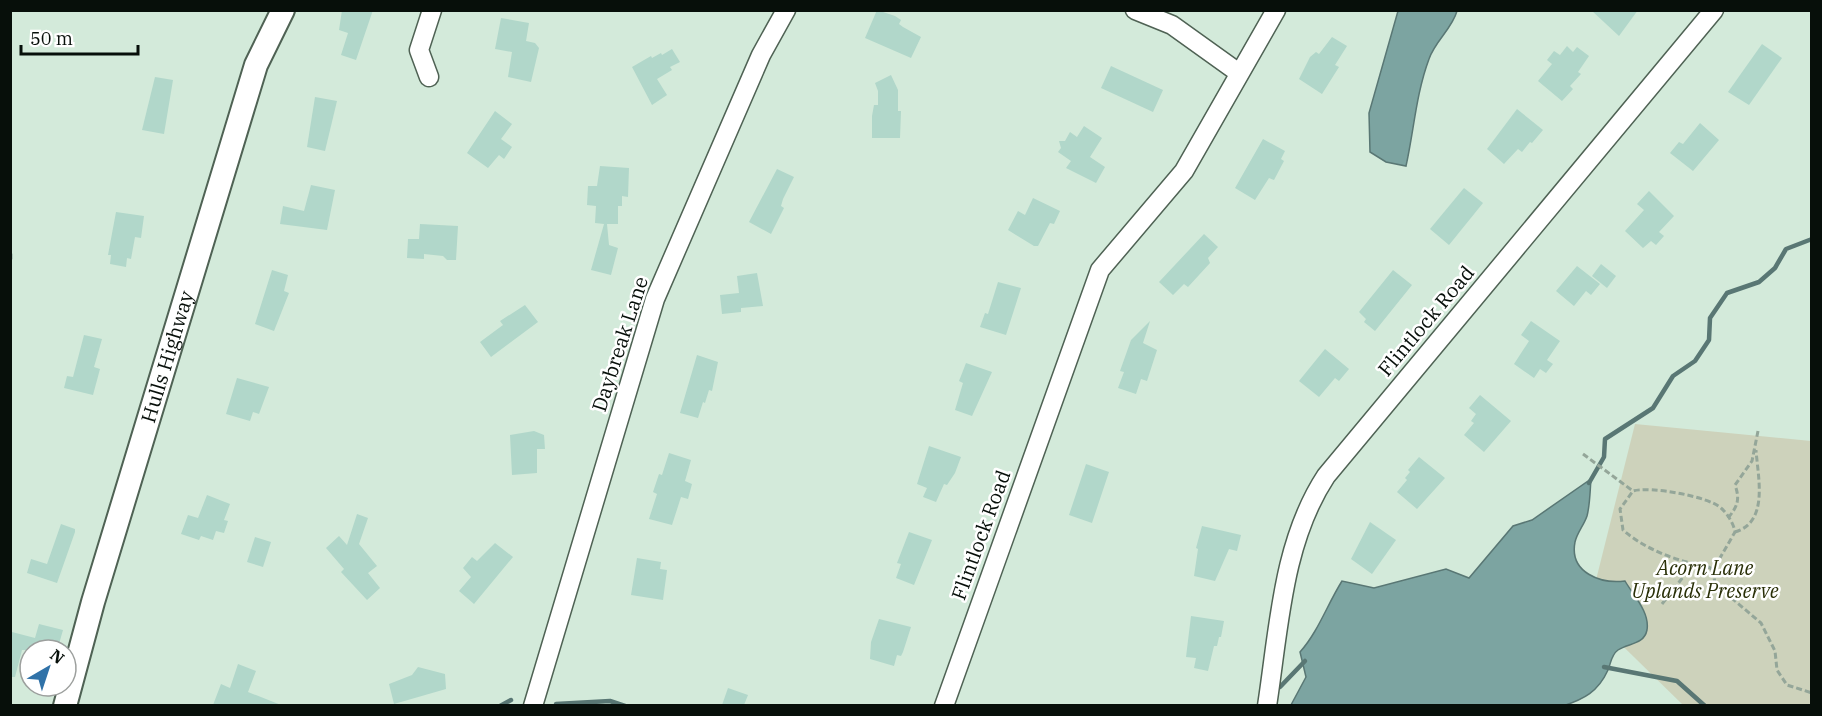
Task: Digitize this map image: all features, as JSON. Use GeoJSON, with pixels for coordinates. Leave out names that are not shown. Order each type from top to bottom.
{"type":"FeatureCollection","features":[{"type":"Feature","properties":{"kind":"street","name":"Hulls Highway"},"geometry":{"type":"LineString","coordinates":[[65,705],[93,602],[256,65],[283,10]]}},
{"type":"Feature","properties":{"kind":"street"},"geometry":{"type":"LineString","coordinates":[[429,77],[418,50],[432,10]]}},
{"type":"Feature","properties":{"kind":"street","name":"Daybreak Lane"},"geometry":{"type":"LineString","coordinates":[[533,705],[655,299],[761,55],[786,10]]}},
{"type":"Feature","properties":{"kind":"street"},"geometry":{"type":"LineString","coordinates":[[1135,10],[1172,25],[1239,73]]}},
{"type":"Feature","properties":{"kind":"street","name":"Flintlock Road"},"geometry":{"type":"LineString","coordinates":[[944,705],[1100,270],[1184,171],[1276,10]]}},
{"type":"Feature","properties":{"kind":"street","name":"Flintlock Road"},"geometry":{"type":"LineString","coordinates":[[1267,705],[1292,549],[1312,496],[1326,476],[1714,10]]}},
{"type":"Feature","properties":{"kind":"path"},"geometry":{"type":"LineString","coordinates":[[1758,431],[1756,448],[1759,498],[1755,518],[1745,529],[1735,532],[1713,570],[1715,584],[1761,623],[1775,651],[1777,670],[1787,685],[1812,693]]}},
{"type":"Feature","properties":{"kind":"path"},"geometry":{"type":"LineString","coordinates":[[1728,518],[1738,507],[1739,495],[1735,484],[1752,461],[1756,448]]}},
{"type":"Feature","properties":{"kind":"path"},"geometry":{"type":"LineString","coordinates":[[1583,454],[1633,490]]}},
{"type":"Feature","properties":{"kind":"path"},"geometry":{"type":"LineString","coordinates":[[1713,570],[1704,564],[1688,562],[1633,539],[1623,530],[1620,509],[1633,490],[1643,488],[1692,498],[1720,507],[1735,532]]}},
{"type":"Feature","properties":{"kind":"path"},"geometry":{"type":"LineString","coordinates":[[1662,604],[1687,572],[1688,562]]}},
{"type":"Feature","properties":{"kind":"green space","name":"Acorn Lane Uplands Preserve"},"geometry":{"type":"Polygon","coordinates":[[[1635,424],[1811,441],[1811,705],[1683,705],[1588,612],[1635,424]]]}},
{"type":"Feature","properties":{"kind":"water"},"geometry":{"type":"Polygon","coordinates":[[[1398,11],[1457,11],[1451,24],[1435,46],[1425,72],[1406,166],[1386,162],[1370,152],[1369,113],[1398,11]]]}},
{"type":"Feature","properties":{"kind":"water"},"geometry":{"type":"Polygon","coordinates":[[[1591,479],[1587,516],[1575,542],[1574,553],[1577,562],[1582,569],[1597,578],[1606,581],[1625,581],[1643,610],[1647,630],[1643,638],[1616,652],[1604,678],[1590,694],[1563,706],[1291,705],[1306,677],[1300,652],[1317,627],[1342,581],[1374,588],[1446,569],[1469,578],[1513,526],[1532,520],[1591,479]]]}},
{"type":"Feature","properties":{"kind":"building"},"geometry":{"type":"Polygon","coordinates":[[[342,10],[373,10],[356,60],[341,55],[348,33],[339,30],[342,10]]]}},
{"type":"Feature","properties":{"kind":"building"},"geometry":{"type":"Polygon","coordinates":[[[877,10],[895,16],[901,20],[899,24],[921,37],[911,58],[865,38],[877,10]]]}},
{"type":"Feature","properties":{"kind":"building"},"geometry":{"type":"Polygon","coordinates":[[[1591,10],[1638,10],[1619,36],[1591,10]]]}},
{"type":"Feature","properties":{"kind":"building"},"geometry":{"type":"Polygon","coordinates":[[[501,18],[529,23],[526,41],[535,43],[539,48],[531,82],[508,77],[512,52],[495,49],[501,18]]]}},
{"type":"Feature","properties":{"kind":"building"},"geometry":{"type":"Polygon","coordinates":[[[1332,37],[1347,46],[1335,65],[1339,67],[1322,94],[1299,79],[1310,57],[1316,52],[1319,54],[1332,37]]]}},
{"type":"Feature","properties":{"kind":"building"},"geometry":{"type":"Polygon","coordinates":[[[1762,44],[1782,58],[1749,105],[1728,92],[1762,44]]]}},
{"type":"Feature","properties":{"kind":"building"},"geometry":{"type":"Polygon","coordinates":[[[1567,46],[1573,52],[1577,47],[1589,56],[1578,72],[1581,74],[1570,86],[1573,89],[1562,101],[1538,81],[1552,64],[1547,60],[1554,51],[1560,55],[1567,46]]]}},
{"type":"Feature","properties":{"kind":"building"},"geometry":{"type":"Polygon","coordinates":[[[672,49],[680,62],[670,67],[672,70],[657,79],[667,95],[652,105],[632,67],[651,56],[652,58],[661,53],[662,55],[672,49]]]}},
{"type":"Feature","properties":{"kind":"building"},"geometry":{"type":"Polygon","coordinates":[[[1111,66],[1163,90],[1153,112],[1101,88],[1111,66]]]}},
{"type":"Feature","properties":{"kind":"building"},"geometry":{"type":"Polygon","coordinates":[[[891,75],[898,90],[898,111],[901,111],[900,138],[872,138],[874,105],[878,105],[878,91],[875,83],[891,75]]]}},
{"type":"Feature","properties":{"kind":"building"},"geometry":{"type":"Polygon","coordinates":[[[155,77],[173,80],[164,134],[142,130],[155,77]]]}},
{"type":"Feature","properties":{"kind":"building"},"geometry":{"type":"Polygon","coordinates":[[[315,97],[337,101],[325,151],[307,147],[315,97]]]}},
{"type":"Feature","properties":{"kind":"building"},"geometry":{"type":"Polygon","coordinates":[[[1517,109],[1543,130],[1522,152],[1518,149],[1504,164],[1487,149],[1517,109]]]}},
{"type":"Feature","properties":{"kind":"building"},"geometry":{"type":"Polygon","coordinates":[[[495,111],[512,124],[501,139],[512,147],[504,159],[499,155],[488,168],[467,153],[495,111]]]}},
{"type":"Feature","properties":{"kind":"building"},"geometry":{"type":"Polygon","coordinates":[[[1700,123],[1719,140],[1693,171],[1670,153],[1679,142],[1683,144],[1700,123]]]}},
{"type":"Feature","properties":{"kind":"building"},"geometry":{"type":"Polygon","coordinates":[[[1084,126],[1102,138],[1090,157],[1105,167],[1096,183],[1066,168],[1071,161],[1058,152],[1061,148],[1059,141],[1065,141],[1070,132],[1077,137],[1084,126]]]}},
{"type":"Feature","properties":{"kind":"building"},"geometry":{"type":"Polygon","coordinates":[[[1263,139],[1285,151],[1281,159],[1284,161],[1274,180],[1269,178],[1255,200],[1235,188],[1263,139]]]}},
{"type":"Feature","properties":{"kind":"building"},"geometry":{"type":"Polygon","coordinates":[[[600,166],[629,168],[628,197],[622,196],[622,206],[618,206],[618,224],[607,224],[609,245],[618,248],[611,275],[591,270],[604,224],[595,223],[596,206],[587,205],[588,186],[597,186],[600,166]]]}},
{"type":"Feature","properties":{"kind":"building"},"geometry":{"type":"Polygon","coordinates":[[[777,169],[794,177],[783,199],[781,206],[784,208],[771,234],[749,222],[777,169]]]}},
{"type":"Feature","properties":{"kind":"building"},"geometry":{"type":"Polygon","coordinates":[[[311,185],[335,190],[327,230],[280,224],[283,206],[304,211],[311,185]]]}},
{"type":"Feature","properties":{"kind":"building"},"geometry":{"type":"Polygon","coordinates":[[[1464,188],[1483,203],[1449,245],[1430,229],[1464,188]]]}},
{"type":"Feature","properties":{"kind":"building"},"geometry":{"type":"Polygon","coordinates":[[[1649,191],[1674,216],[1659,232],[1664,236],[1656,245],[1651,241],[1643,248],[1625,231],[1644,210],[1637,204],[1649,191]]]}},
{"type":"Feature","properties":{"kind":"building"},"geometry":{"type":"Polygon","coordinates":[[[1033,198],[1060,211],[1054,224],[1050,223],[1038,246],[1034,246],[1008,230],[1018,211],[1025,215],[1033,198]]]}},
{"type":"Feature","properties":{"kind":"building"},"geometry":{"type":"Polygon","coordinates":[[[116,212],[144,216],[141,238],[135,237],[131,259],[127,258],[126,267],[110,264],[111,255],[108,255],[116,212]]]}},
{"type":"Feature","properties":{"kind":"building"},"geometry":{"type":"Polygon","coordinates":[[[420,224],[458,226],[456,260],[424,254],[424,259],[407,258],[408,239],[419,239],[420,224]]]}},
{"type":"Feature","properties":{"kind":"building"},"geometry":{"type":"Polygon","coordinates":[[[1204,234],[1218,247],[1208,258],[1210,263],[1188,287],[1184,284],[1173,295],[1159,282],[1204,234]]]}},
{"type":"Feature","properties":{"kind":"building"},"geometry":{"type":"Polygon","coordinates":[[[1601,264],[1616,276],[1607,288],[1592,276],[1601,264]]]}},
{"type":"Feature","properties":{"kind":"building"},"geometry":{"type":"Polygon","coordinates":[[[1577,266],[1600,284],[1591,295],[1586,291],[1574,306],[1556,291],[1577,266]]]}},
{"type":"Feature","properties":{"kind":"building"},"geometry":{"type":"Polygon","coordinates":[[[272,270],[288,275],[284,291],[289,293],[274,331],[255,324],[272,270]]]}},
{"type":"Feature","properties":{"kind":"building"},"geometry":{"type":"Polygon","coordinates":[[[1393,270],[1412,285],[1375,331],[1364,322],[1366,319],[1359,312],[1393,270]]]}},
{"type":"Feature","properties":{"kind":"building"},"geometry":{"type":"Polygon","coordinates":[[[757,273],[763,306],[741,308],[741,312],[722,314],[720,295],[739,293],[737,276],[757,273]]]}},
{"type":"Feature","properties":{"kind":"building"},"geometry":{"type":"Polygon","coordinates":[[[998,282],[1021,288],[1006,335],[980,327],[985,313],[988,314],[998,282]]]}},
{"type":"Feature","properties":{"kind":"building"},"geometry":{"type":"Polygon","coordinates":[[[525,305],[538,322],[491,357],[480,342],[503,325],[500,321],[525,305]]]}},
{"type":"Feature","properties":{"kind":"building"},"geometry":{"type":"Polygon","coordinates":[[[1150,321],[1143,343],[1157,350],[1147,381],[1141,379],[1136,394],[1118,388],[1124,372],[1120,371],[1131,340],[1150,321]]]}},
{"type":"Feature","properties":{"kind":"building"},"geometry":{"type":"Polygon","coordinates":[[[1531,321],[1560,341],[1547,360],[1553,364],[1546,373],[1540,369],[1534,378],[1514,364],[1529,341],[1521,335],[1531,321]]]}},
{"type":"Feature","properties":{"kind":"building"},"geometry":{"type":"Polygon","coordinates":[[[84,335],[102,339],[94,367],[100,369],[93,395],[64,388],[67,376],[73,377],[84,335]]]}},
{"type":"Feature","properties":{"kind":"building"},"geometry":{"type":"Polygon","coordinates":[[[1325,349],[1349,369],[1339,381],[1335,378],[1319,397],[1299,381],[1325,349]]]}},
{"type":"Feature","properties":{"kind":"building"},"geometry":{"type":"Polygon","coordinates":[[[697,355],[718,362],[712,391],[709,390],[698,418],[680,413],[697,355]]]}},
{"type":"Feature","properties":{"kind":"building"},"geometry":{"type":"Polygon","coordinates":[[[966,363],[992,372],[972,416],[955,410],[963,383],[959,381],[966,363]]]}},
{"type":"Feature","properties":{"kind":"building"},"geometry":{"type":"Polygon","coordinates":[[[237,378],[269,387],[259,414],[253,412],[250,421],[226,414],[237,378]]]}},
{"type":"Feature","properties":{"kind":"building"},"geometry":{"type":"Polygon","coordinates":[[[1480,395],[1511,421],[1484,452],[1464,435],[1474,423],[1471,421],[1476,414],[1469,408],[1480,395]]]}},
{"type":"Feature","properties":{"kind":"building"},"geometry":{"type":"Polygon","coordinates":[[[534,431],[544,435],[545,449],[537,449],[537,473],[512,475],[510,435],[534,431]]]}},
{"type":"Feature","properties":{"kind":"building"},"geometry":{"type":"Polygon","coordinates":[[[929,446],[961,457],[955,473],[947,485],[944,484],[936,502],[923,497],[927,488],[917,484],[929,446]]]}},
{"type":"Feature","properties":{"kind":"building"},"geometry":{"type":"Polygon","coordinates":[[[669,453],[691,460],[685,481],[692,484],[688,499],[681,497],[672,525],[649,519],[657,494],[653,492],[659,474],[662,475],[669,453]]]}},
{"type":"Feature","properties":{"kind":"building"},"geometry":{"type":"Polygon","coordinates":[[[1419,457],[1445,478],[1417,509],[1397,492],[1407,480],[1405,478],[1410,472],[1408,470],[1419,457]]]}},
{"type":"Feature","properties":{"kind":"building"},"geometry":{"type":"Polygon","coordinates":[[[1086,464],[1109,472],[1092,523],[1069,515],[1086,464]]]}},
{"type":"Feature","properties":{"kind":"building"},"geometry":{"type":"Polygon","coordinates":[[[207,495],[230,504],[224,520],[228,521],[224,533],[216,531],[213,540],[201,536],[199,540],[181,534],[188,515],[198,518],[207,495]]]}},
{"type":"Feature","properties":{"kind":"building"},"geometry":{"type":"Polygon","coordinates":[[[357,514],[368,518],[359,544],[377,566],[368,573],[380,588],[367,600],[341,572],[344,569],[326,548],[339,536],[347,545],[357,514]]]}},
{"type":"Feature","properties":{"kind":"building"},"geometry":{"type":"Polygon","coordinates":[[[1370,522],[1396,540],[1372,574],[1351,559],[1370,522]]]}},
{"type":"Feature","properties":{"kind":"building"},"geometry":{"type":"Polygon","coordinates":[[[61,524],[75,529],[75,532],[57,583],[27,573],[31,559],[47,564],[61,524]]]}},
{"type":"Feature","properties":{"kind":"building"},"geometry":{"type":"Polygon","coordinates":[[[1202,526],[1241,535],[1237,551],[1229,549],[1215,581],[1194,576],[1198,549],[1196,548],[1202,526]]]}},
{"type":"Feature","properties":{"kind":"building"},"geometry":{"type":"Polygon","coordinates":[[[909,532],[932,540],[914,585],[896,578],[901,564],[897,563],[909,532]]]}},
{"type":"Feature","properties":{"kind":"building"},"geometry":{"type":"Polygon","coordinates":[[[255,537],[271,542],[263,567],[247,562],[255,537]]]}},
{"type":"Feature","properties":{"kind":"building"},"geometry":{"type":"Polygon","coordinates":[[[495,543],[513,557],[474,604],[459,591],[471,577],[463,568],[472,557],[477,561],[495,543]]]}},
{"type":"Feature","properties":{"kind":"building"},"geometry":{"type":"Polygon","coordinates":[[[637,558],[661,562],[660,569],[667,570],[663,600],[631,595],[637,558]]]}},
{"type":"Feature","properties":{"kind":"building"},"geometry":{"type":"Polygon","coordinates":[[[1191,616],[1224,621],[1221,637],[1219,637],[1217,646],[1214,646],[1208,671],[1194,668],[1196,658],[1186,657],[1191,616]]]}},
{"type":"Feature","properties":{"kind":"building"},"geometry":{"type":"Polygon","coordinates":[[[879,619],[911,627],[903,652],[901,656],[897,655],[894,666],[870,659],[871,642],[879,619]]]}},
{"type":"Feature","properties":{"kind":"building"},"geometry":{"type":"Polygon","coordinates":[[[39,624],[63,630],[61,638],[35,638],[39,624]]]}},
{"type":"Feature","properties":{"kind":"building"},"geometry":{"type":"Polygon","coordinates":[[[12,632],[35,638],[18,638],[18,665],[15,677],[10,677],[12,632]]]}},
{"type":"Feature","properties":{"kind":"building"},"geometry":{"type":"Polygon","coordinates":[[[238,664],[256,671],[248,692],[281,705],[213,705],[221,684],[230,688],[238,664]]]}},
{"type":"Feature","properties":{"kind":"building"},"geometry":{"type":"Polygon","coordinates":[[[418,667],[445,674],[446,689],[394,704],[389,684],[412,675],[418,667]]]}},
{"type":"Feature","properties":{"kind":"building"},"geometry":{"type":"Polygon","coordinates":[[[728,688],[748,695],[744,705],[722,705],[728,688]]]}},
{"type":"Feature","properties":{"kind":"waterway"},"geometry":{"type":"LineString","coordinates":[[1589,483],[1604,457],[1605,439],[1653,408],[1673,376],[1695,361],[1709,340],[1710,318],[1727,293],[1759,282],[1775,268],[1786,249],[1812,239]]}},
{"type":"Feature","properties":{"kind":"waterway"},"geometry":{"type":"LineString","coordinates":[[10,254],[10,259]]}},
{"type":"Feature","properties":{"kind":"waterway"},"geometry":{"type":"LineString","coordinates":[[1280,687],[1305,661]]}},
{"type":"Feature","properties":{"kind":"waterway"},"geometry":{"type":"LineString","coordinates":[[1604,667],[1677,681],[1705,706]]}},
{"type":"Feature","properties":{"kind":"waterway"},"geometry":{"type":"LineString","coordinates":[[500,706],[511,700]]}},
{"type":"Feature","properties":{"kind":"waterway"},"geometry":{"type":"LineString","coordinates":[[556,704],[610,701],[625,706]]}}]}
